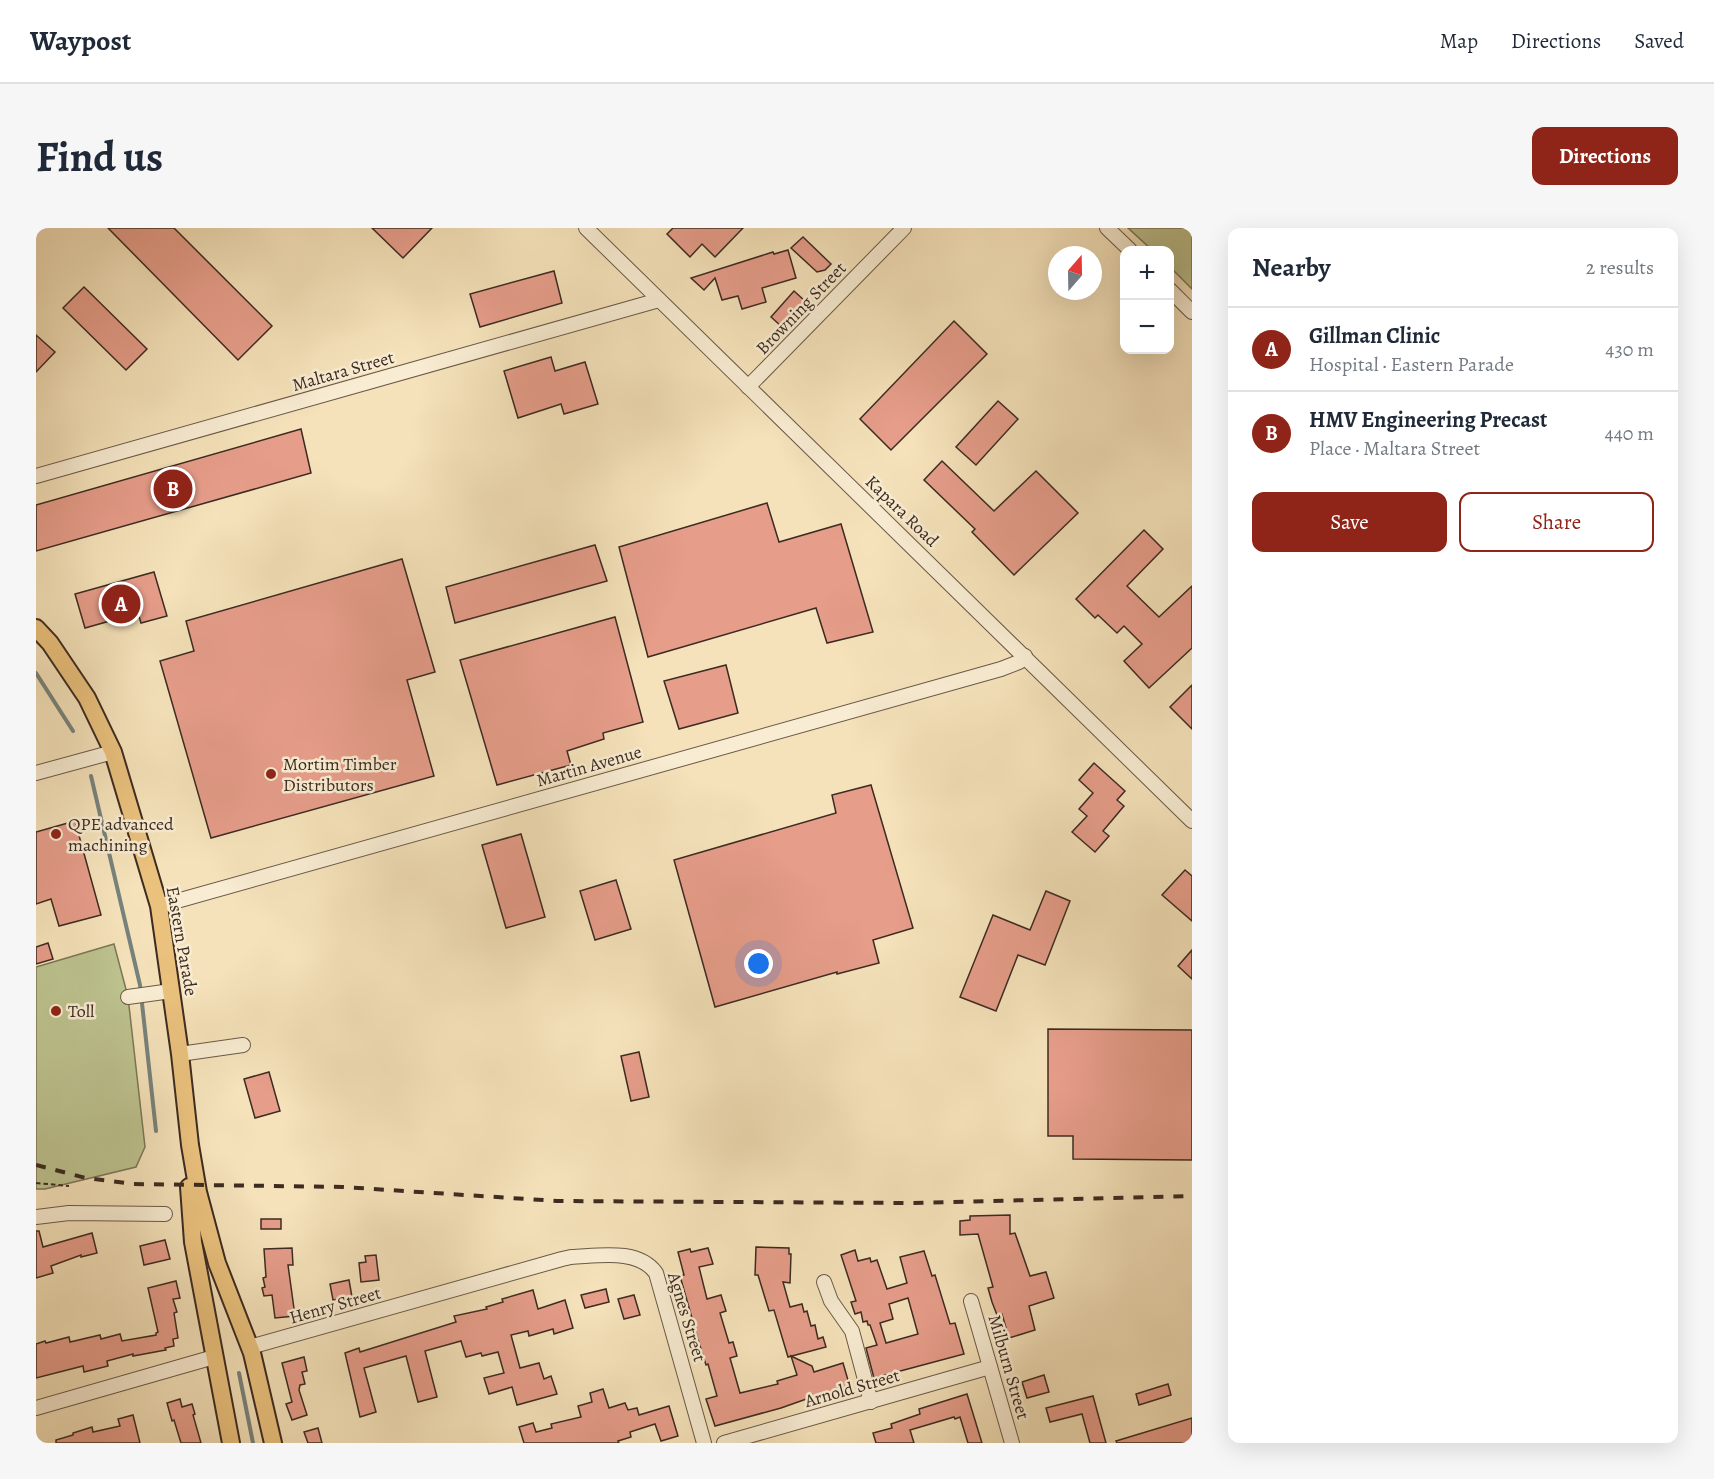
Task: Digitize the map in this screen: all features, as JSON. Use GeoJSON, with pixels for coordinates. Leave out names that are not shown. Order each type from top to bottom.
{"type":"FeatureCollection","features":[{"type":"Feature","properties":{"kind":"main road","name":"Eastern Parade"},"geometry":{"type":"LineString","coordinates":[[36,628],[50,643],[87,698],[113,752],[159,906],[163,992],[180,1054],[190,1145],[206,1228],[219,1270],[250,1347],[273,1443]]}},
{"type":"Feature","properties":{"kind":"main road","name":"Eastern Parade"},"geometry":{"type":"LineString","coordinates":[[190,1145],[190,1210],[193,1242],[231,1443]]}},
{"type":"Feature","properties":{"kind":"main road"},"geometry":{"type":"LineString","coordinates":[[206,1314],[209,1276],[219,1270]]}},
{"type":"Feature","properties":{"kind":"street","name":"Kapara Road"},"geometry":{"type":"LineString","coordinates":[[586,228],[1026,656],[1192,821]]}},
{"type":"Feature","properties":{"kind":"street","name":"Browning Street"},"geometry":{"type":"LineString","coordinates":[[748,387],[904,228]]}},
{"type":"Feature","properties":{"kind":"street"},"geometry":{"type":"LineString","coordinates":[[1107,228],[1126,246]]}},
{"type":"Feature","properties":{"kind":"street"},"geometry":{"type":"LineString","coordinates":[[1174,294],[1192,312]]}},
{"type":"Feature","properties":{"kind":"street","name":"Maltara Street"},"geometry":{"type":"LineString","coordinates":[[36,476],[659,300]]}},
{"type":"Feature","properties":{"kind":"street","name":"Martin Avenue"},"geometry":{"type":"LineString","coordinates":[[159,906],[1001,669],[1026,656]]}},
{"type":"Feature","properties":{"kind":"street"},"geometry":{"type":"LineString","coordinates":[[36,774],[113,752]]}},
{"type":"Feature","properties":{"kind":"street"},"geometry":{"type":"LineString","coordinates":[[128,997],[163,992]]}},
{"type":"Feature","properties":{"kind":"street"},"geometry":{"type":"LineString","coordinates":[[180,1054],[243,1045]]}},
{"type":"Feature","properties":{"kind":"street"},"geometry":{"type":"LineString","coordinates":[[36,1217],[69,1213],[165,1215]]}},
{"type":"Feature","properties":{"kind":"street","name":"Agnes Street"},"geometry":{"type":"LineString","coordinates":[[430,1297],[571,1257],[633,1257],[656,1272],[704,1443]]}},
{"type":"Feature","properties":{"kind":"street"},"geometry":{"type":"LineString","coordinates":[[824,1282],[831,1301],[852,1331],[871,1401]]}},
{"type":"Feature","properties":{"kind":"street","name":"Henry Street"},"geometry":{"type":"LineString","coordinates":[[250,1347],[430,1297]]}},
{"type":"Feature","properties":{"kind":"street","name":"Milburn Street"},"geometry":{"type":"LineString","coordinates":[[971,1301],[1012,1443]]}},
{"type":"Feature","properties":{"kind":"street"},"geometry":{"type":"LineString","coordinates":[[36,1408],[214,1357]]}},
{"type":"Feature","properties":{"kind":"street","name":"Arnold Street"},"geometry":{"type":"LineString","coordinates":[[724,1443],[990,1367]]}},
{"type":"Feature","properties":{"kind":"path"},"geometry":{"type":"LineString","coordinates":[[36,1182],[69,1186]]}},
{"type":"Feature","properties":{"kind":"green space"},"geometry":{"type":"Polygon","coordinates":[[[1128,228],[1192,228],[1192,289],[1174,271],[1174,246],[1148,246],[1128,228]]]}},
{"type":"Feature","properties":{"kind":"green space"},"geometry":{"type":"Polygon","coordinates":[[[114,944],[128,997],[145,1147],[136,1167],[45,1189],[36,1189],[36,967],[114,944]]]}},
{"type":"Feature","properties":{"kind":"building"},"geometry":{"type":"Polygon","coordinates":[[[108,228],[174,228],[272,326],[238,360],[108,228]]]}},
{"type":"Feature","properties":{"kind":"building"},"geometry":{"type":"Polygon","coordinates":[[[372,228],[432,228],[403,258],[372,228]]]}},
{"type":"Feature","properties":{"kind":"building"},"geometry":{"type":"Polygon","coordinates":[[[673,228],[743,228],[715,257],[702,244],[690,257],[667,234],[673,228]]]}},
{"type":"Feature","properties":{"kind":"building"},"geometry":{"type":"Polygon","coordinates":[[[803,237],[831,264],[825,270],[817,272],[791,248],[803,237]]]}},
{"type":"Feature","properties":{"kind":"building"},"geometry":{"type":"Polygon","coordinates":[[[788,250],[796,278],[762,288],[766,302],[742,309],[738,296],[722,300],[715,278],[704,290],[691,278],[773,252],[774,254],[788,250]]]}},
{"type":"Feature","properties":{"kind":"building"},"geometry":{"type":"Polygon","coordinates":[[[554,271],[562,303],[480,327],[470,294],[554,271]]]}},
{"type":"Feature","properties":{"kind":"building"},"geometry":{"type":"Polygon","coordinates":[[[84,287],[147,349],[126,370],[63,308],[84,287]]]}},
{"type":"Feature","properties":{"kind":"building"},"geometry":{"type":"Polygon","coordinates":[[[794,291],[805,301],[781,326],[771,317],[794,291]]]}},
{"type":"Feature","properties":{"kind":"building"},"geometry":{"type":"Polygon","coordinates":[[[954,321],[987,354],[891,450],[860,419],[954,321]]]}},
{"type":"Feature","properties":{"kind":"building"},"geometry":{"type":"Polygon","coordinates":[[[36,335],[55,352],[36,372],[36,335]]]}},
{"type":"Feature","properties":{"kind":"building"},"geometry":{"type":"Polygon","coordinates":[[[551,357],[555,371],[585,362],[598,404],[564,414],[561,404],[518,418],[504,371],[551,357]]]}},
{"type":"Feature","properties":{"kind":"building"},"geometry":{"type":"Polygon","coordinates":[[[998,401],[1018,419],[976,465],[956,447],[998,401]]]}},
{"type":"Feature","properties":{"kind":"building"},"geometry":{"type":"Polygon","coordinates":[[[301,429],[311,473],[36,551],[36,505],[301,429]]]}},
{"type":"Feature","properties":{"kind":"building"},"geometry":{"type":"Polygon","coordinates":[[[942,461],[994,511],[1036,471],[1078,513],[1014,575],[972,532],[975,529],[924,480],[942,461]]]}},
{"type":"Feature","properties":{"kind":"building"},"geometry":{"type":"Polygon","coordinates":[[[767,503],[779,542],[841,524],[873,632],[827,643],[816,608],[648,657],[619,547],[767,503]]]}},
{"type":"Feature","properties":{"kind":"building"},"geometry":{"type":"Polygon","coordinates":[[[1144,530],[1163,549],[1127,586],[1159,617],[1192,586],[1192,648],[1149,688],[1124,661],[1142,644],[1124,626],[1117,633],[1098,615],[1095,618],[1076,599],[1144,530]]]}},
{"type":"Feature","properties":{"kind":"building"},"geometry":{"type":"Polygon","coordinates":[[[595,545],[607,581],[455,623],[446,587],[595,545]]]}},
{"type":"Feature","properties":{"kind":"building"},"geometry":{"type":"Polygon","coordinates":[[[402,559],[435,672],[407,680],[434,776],[211,838],[160,661],[194,651],[186,621],[402,559]]]}},
{"type":"Feature","properties":{"kind":"building"},"geometry":{"type":"Polygon","coordinates":[[[154,572],[167,616],[141,623],[138,613],[85,628],[75,594],[154,572]]]}},
{"type":"Feature","properties":{"kind":"building"},"geometry":{"type":"Polygon","coordinates":[[[615,617],[643,722],[603,733],[604,739],[567,751],[571,765],[497,785],[460,660],[615,617]]]}},
{"type":"Feature","properties":{"kind":"building"},"geometry":{"type":"Polygon","coordinates":[[[726,665],[738,713],[679,729],[664,681],[726,665]]]}},
{"type":"Feature","properties":{"kind":"building"},"geometry":{"type":"Polygon","coordinates":[[[1192,685],[1192,729],[1170,707],[1192,685]]]}},
{"type":"Feature","properties":{"kind":"building"},"geometry":{"type":"Polygon","coordinates":[[[1094,763],[1125,791],[1117,800],[1124,806],[1103,831],[1109,836],[1095,852],[1072,832],[1087,816],[1079,809],[1093,793],[1079,780],[1094,763]]]}},
{"type":"Feature","properties":{"kind":"building"},"geometry":{"type":"Polygon","coordinates":[[[871,785],[913,928],[873,940],[879,963],[837,974],[837,972],[715,1007],[674,860],[836,813],[832,795],[871,785]]]}},
{"type":"Feature","properties":{"kind":"building"},"geometry":{"type":"Polygon","coordinates":[[[75,821],[101,915],[59,926],[51,899],[36,904],[36,832],[75,821]]]}},
{"type":"Feature","properties":{"kind":"building"},"geometry":{"type":"Polygon","coordinates":[[[521,834],[545,917],[506,928],[482,845],[521,834]]]}},
{"type":"Feature","properties":{"kind":"building"},"geometry":{"type":"Polygon","coordinates":[[[1185,870],[1192,876],[1192,921],[1162,895],[1185,870]]]}},
{"type":"Feature","properties":{"kind":"building"},"geometry":{"type":"Polygon","coordinates":[[[616,880],[631,929],[595,940],[580,891],[616,880]]]}},
{"type":"Feature","properties":{"kind":"building"},"geometry":{"type":"Polygon","coordinates":[[[1046,891],[1070,901],[1045,965],[1018,955],[996,1011],[960,997],[993,915],[1030,930],[1046,891]]]}},
{"type":"Feature","properties":{"kind":"building"},"geometry":{"type":"Polygon","coordinates":[[[48,943],[53,959],[36,964],[36,947],[48,943]]]}},
{"type":"Feature","properties":{"kind":"building"},"geometry":{"type":"Polygon","coordinates":[[[1192,950],[1192,979],[1178,966],[1192,950]]]}},
{"type":"Feature","properties":{"kind":"building"},"geometry":{"type":"Polygon","coordinates":[[[1048,1029],[1192,1030],[1192,1160],[1073,1159],[1073,1136],[1048,1136],[1048,1029]]]}},
{"type":"Feature","properties":{"kind":"building"},"geometry":{"type":"Polygon","coordinates":[[[639,1052],[649,1097],[631,1101],[621,1056],[639,1052]]]}},
{"type":"Feature","properties":{"kind":"building"},"geometry":{"type":"Polygon","coordinates":[[[269,1072],[280,1111],[255,1118],[244,1079],[269,1072]]]}},
{"type":"Feature","properties":{"kind":"building"},"geometry":{"type":"Polygon","coordinates":[[[1010,1215],[1010,1234],[1015,1233],[1030,1276],[1046,1272],[1054,1298],[1029,1306],[1035,1330],[1009,1338],[1002,1314],[997,1315],[992,1302],[988,1288],[993,1287],[978,1234],[960,1235],[960,1221],[970,1220],[970,1216],[1010,1215]]]}},
{"type":"Feature","properties":{"kind":"building"},"geometry":{"type":"Polygon","coordinates":[[[261,1219],[281,1219],[281,1229],[261,1229],[261,1219]]]}},
{"type":"Feature","properties":{"kind":"building"},"geometry":{"type":"Polygon","coordinates":[[[36,1231],[39,1231],[43,1247],[92,1233],[97,1253],[81,1257],[81,1255],[51,1266],[53,1273],[36,1278],[36,1231]]]}},
{"type":"Feature","properties":{"kind":"building"},"geometry":{"type":"Polygon","coordinates":[[[165,1240],[170,1259],[144,1265],[140,1246],[165,1240]]]}},
{"type":"Feature","properties":{"kind":"building"},"geometry":{"type":"Polygon","coordinates":[[[756,1247],[789,1248],[789,1254],[791,1254],[790,1283],[783,1282],[790,1307],[802,1304],[804,1312],[807,1311],[811,1326],[815,1325],[818,1339],[823,1337],[826,1347],[788,1357],[774,1310],[769,1311],[758,1275],[755,1275],[756,1247]]]}},
{"type":"Feature","properties":{"kind":"building"},"geometry":{"type":"Polygon","coordinates":[[[292,1248],[293,1265],[288,1265],[295,1316],[275,1318],[272,1295],[264,1296],[262,1288],[265,1287],[263,1278],[266,1277],[264,1249],[292,1248]]]}},
{"type":"Feature","properties":{"kind":"building"},"geometry":{"type":"Polygon","coordinates":[[[708,1248],[713,1264],[699,1267],[707,1299],[721,1295],[726,1311],[720,1313],[729,1343],[733,1342],[737,1356],[730,1358],[740,1393],[778,1384],[777,1381],[797,1375],[791,1356],[812,1366],[814,1372],[843,1363],[850,1387],[826,1394],[826,1392],[781,1408],[715,1426],[706,1399],[717,1396],[680,1276],[684,1275],[678,1252],[708,1248]]]}},
{"type":"Feature","properties":{"kind":"building"},"geometry":{"type":"Polygon","coordinates":[[[855,1250],[858,1261],[870,1258],[871,1262],[877,1260],[887,1289],[907,1283],[900,1257],[924,1251],[932,1276],[935,1275],[950,1324],[955,1323],[964,1354],[874,1378],[866,1348],[877,1345],[870,1325],[867,1321],[863,1322],[861,1312],[855,1314],[851,1302],[856,1301],[841,1255],[855,1250]],[[908,1298],[889,1304],[893,1319],[880,1323],[886,1343],[918,1334],[908,1298]]]}},
{"type":"Feature","properties":{"kind":"building"},"geometry":{"type":"Polygon","coordinates":[[[376,1255],[379,1280],[361,1282],[359,1263],[366,1262],[365,1256],[376,1255]]]}},
{"type":"Feature","properties":{"kind":"building"},"geometry":{"type":"Polygon","coordinates":[[[349,1280],[352,1297],[333,1300],[330,1284],[349,1280]]]}},
{"type":"Feature","properties":{"kind":"building"},"geometry":{"type":"Polygon","coordinates":[[[176,1281],[180,1298],[173,1299],[177,1312],[174,1313],[178,1338],[173,1339],[174,1346],[165,1348],[166,1350],[133,1356],[133,1354],[107,1361],[108,1366],[84,1372],[83,1366],[36,1378],[36,1344],[69,1337],[70,1342],[100,1335],[101,1339],[120,1334],[122,1341],[156,1335],[158,1332],[148,1288],[176,1281]]]}},
{"type":"Feature","properties":{"kind":"building"},"geometry":{"type":"Polygon","coordinates":[[[606,1289],[609,1302],[585,1308],[581,1295],[606,1289]]]}},
{"type":"Feature","properties":{"kind":"building"},"geometry":{"type":"Polygon","coordinates":[[[533,1290],[538,1309],[565,1300],[573,1328],[554,1334],[553,1329],[529,1336],[528,1331],[511,1335],[520,1368],[539,1363],[544,1379],[551,1376],[557,1394],[517,1405],[512,1387],[489,1394],[484,1378],[504,1373],[498,1352],[466,1357],[461,1341],[425,1351],[437,1397],[418,1402],[406,1356],[364,1368],[376,1412],[360,1417],[345,1353],[359,1348],[360,1352],[456,1322],[454,1316],[487,1309],[486,1307],[503,1302],[502,1299],[533,1290]]]}},
{"type":"Feature","properties":{"kind":"building"},"geometry":{"type":"Polygon","coordinates":[[[634,1295],[640,1315],[624,1319],[618,1299],[634,1295]]]}},
{"type":"Feature","properties":{"kind":"building"},"geometry":{"type":"Polygon","coordinates":[[[304,1357],[307,1371],[302,1372],[305,1384],[300,1385],[299,1390],[307,1415],[292,1420],[286,1404],[292,1402],[282,1363],[304,1357]]]}},
{"type":"Feature","properties":{"kind":"building"},"geometry":{"type":"Polygon","coordinates":[[[1044,1375],[1049,1392],[1027,1398],[1022,1382],[1044,1375]]]}},
{"type":"Feature","properties":{"kind":"building"},"geometry":{"type":"Polygon","coordinates":[[[1168,1384],[1171,1395],[1139,1405],[1136,1394],[1168,1384]]]}},
{"type":"Feature","properties":{"kind":"building"},"geometry":{"type":"Polygon","coordinates":[[[603,1389],[609,1408],[625,1403],[628,1410],[637,1408],[639,1415],[669,1406],[678,1436],[661,1441],[655,1424],[630,1432],[631,1437],[618,1441],[619,1443],[524,1443],[519,1427],[533,1423],[536,1432],[552,1428],[551,1424],[581,1417],[578,1406],[592,1402],[590,1393],[603,1389]]]}},
{"type":"Feature","properties":{"kind":"building"},"geometry":{"type":"Polygon","coordinates":[[[967,1394],[982,1443],[968,1443],[960,1417],[955,1419],[954,1417],[910,1430],[914,1443],[876,1443],[873,1433],[892,1428],[891,1424],[920,1414],[919,1409],[967,1394]]]}},
{"type":"Feature","properties":{"kind":"building"},"geometry":{"type":"Polygon","coordinates":[[[1093,1396],[1106,1443],[1090,1443],[1082,1414],[1050,1422],[1046,1408],[1093,1396]]]}},
{"type":"Feature","properties":{"kind":"building"},"geometry":{"type":"Polygon","coordinates":[[[180,1399],[182,1407],[192,1404],[201,1443],[181,1443],[167,1403],[180,1399]]]}},
{"type":"Feature","properties":{"kind":"building"},"geometry":{"type":"Polygon","coordinates":[[[133,1415],[140,1443],[56,1443],[56,1440],[92,1427],[93,1432],[120,1426],[118,1419],[133,1415]]]}},
{"type":"Feature","properties":{"kind":"building"},"geometry":{"type":"Polygon","coordinates":[[[1192,1418],[1192,1443],[1117,1443],[1116,1441],[1192,1418]]]}},
{"type":"Feature","properties":{"kind":"building"},"geometry":{"type":"Polygon","coordinates":[[[318,1428],[322,1443],[308,1443],[304,1432],[318,1428]]]}},
{"type":"Feature","properties":{"kind":"waterway"},"geometry":{"type":"LineString","coordinates":[[36,673],[73,731]]}},
{"type":"Feature","properties":{"kind":"waterway"},"geometry":{"type":"LineString","coordinates":[[91,776],[140,985],[156,1131]]}},
{"type":"Feature","properties":{"kind":"waterway"},"geometry":{"type":"LineString","coordinates":[[239,1373],[253,1443]]}},
{"type":"Feature","properties":{"kind":"railway"},"geometry":{"type":"LineString","coordinates":[[36,1165],[86,1178],[133,1184],[343,1187],[557,1201],[909,1203],[1192,1196]]}},
{"type":"Feature","properties":{"kind":"place","name":"HMV Engineering Precast"},"geometry":{"type":"Point","coordinates":[173,489]}},
{"type":"Feature","properties":{"kind":"place","name":"Gillman Clinic"},"geometry":{"type":"Point","coordinates":[121,604]}},
{"type":"Feature","properties":{"kind":"place","name":"Mortim Timber Distributors"},"geometry":{"type":"Point","coordinates":[271,774]}},
{"type":"Feature","properties":{"kind":"place","name":"QPE advanced machining"},"geometry":{"type":"Point","coordinates":[56,834]}},
{"type":"Feature","properties":{"kind":"place","name":"Toll"},"geometry":{"type":"Point","coordinates":[56,1011]}}]}
